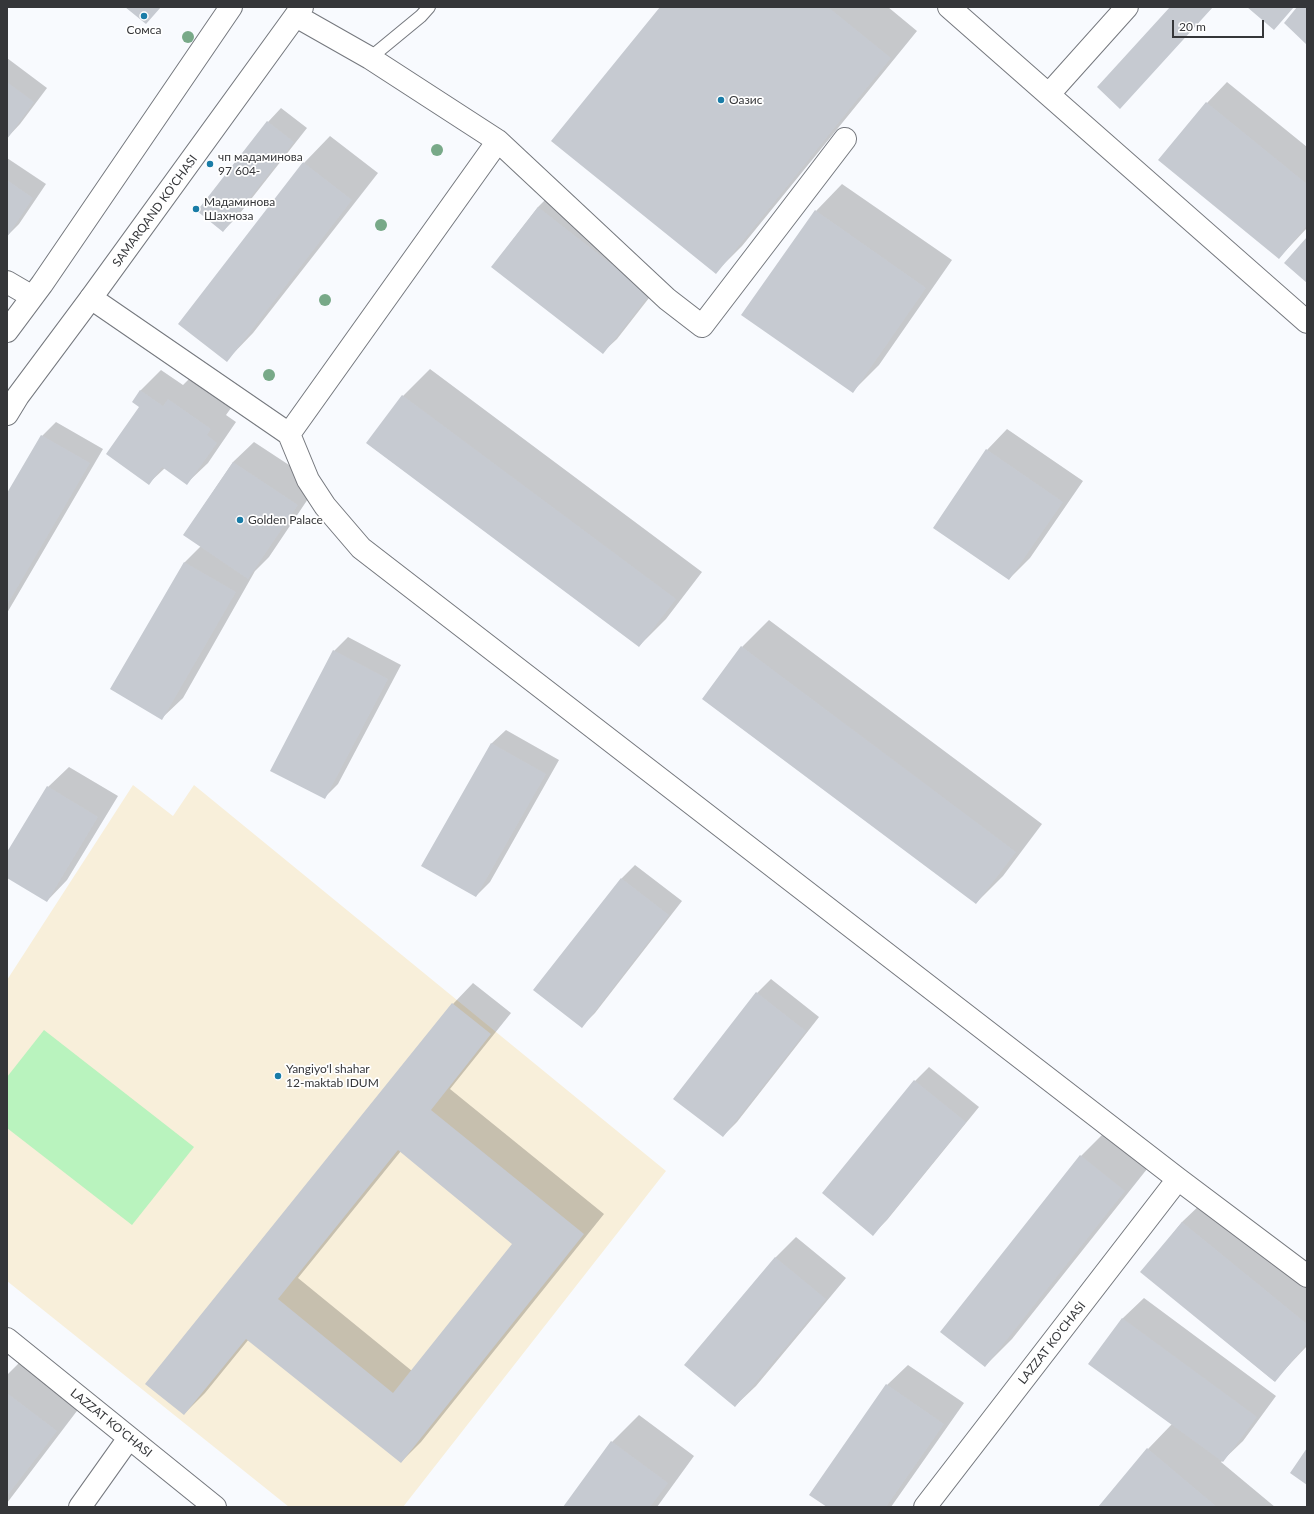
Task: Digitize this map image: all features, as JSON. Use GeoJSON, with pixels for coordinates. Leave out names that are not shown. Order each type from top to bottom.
{"type":"FeatureCollection","features":[{"type":"Feature","properties":{"kind":"street"},"geometry":{"type":"LineString","coordinates":[[7,331],[230,7]]}},
{"type":"Feature","properties":{"kind":"street"},"geometry":{"type":"LineString","coordinates":[[949,7],[1307,322]]}},
{"type":"Feature","properties":{"kind":"street"},"geometry":{"type":"LineString","coordinates":[[1049,94],[1127,7]]}},
{"type":"Feature","properties":{"kind":"street"},"geometry":{"type":"LineString","coordinates":[[299,11],[498,141],[667,299],[702,326],[845,139]]}},
{"type":"Feature","properties":{"kind":"street","name":"SAMARQAND KO'CHASI"},"geometry":{"type":"LineString","coordinates":[[7,414],[18,396],[299,11]]}},
{"type":"Feature","properties":{"kind":"street"},"geometry":{"type":"LineString","coordinates":[[288,434],[498,141]]}},
{"type":"Feature","properties":{"kind":"street"},"geometry":{"type":"LineString","coordinates":[[7,282],[31,296]]}},
{"type":"Feature","properties":{"kind":"street"},"geometry":{"type":"LineString","coordinates":[[91,298],[288,434],[308,480],[325,506],[361,548],[1307,1276]]}},
{"type":"Feature","properties":{"kind":"street","name":"LAZZAT KO'CHASI"},"geometry":{"type":"LineString","coordinates":[[925,1507],[1178,1178]]}},
{"type":"Feature","properties":{"kind":"street","name":"LAZZAT KO'CHASI"},"geometry":{"type":"LineString","coordinates":[[7,1339],[215,1507]]}},
{"type":"Feature","properties":{"kind":"street"},"geometry":{"type":"LineString","coordinates":[[80,1507],[129,1438]]}},
{"type":"Feature","properties":{"kind":"lane"},"geometry":{"type":"LineString","coordinates":[[370,58],[421,16],[429,7]]}},
{"type":"Feature","properties":{"kind":"shaded area","name":"Yangiyo'l shahar 12-maktab IDUM"},"geometry":{"type":"Polygon","coordinates":[[[133,785],[173,816],[194,785],[666,1171],[403,1507],[289,1507],[7,1281],[7,980],[133,785]]]}},
{"type":"Feature","properties":{"kind":"green space"},"geometry":{"type":"Polygon","coordinates":[[[44,1030],[194,1147],[132,1225],[7,1128],[7,1077],[44,1030]]]}},
{"type":"Feature","properties":{"kind":"building","name":"Сомса"},"geometry":{"type":"Polygon","coordinates":[[[125,7],[161,7],[146,24],[125,7]]]}},
{"type":"Feature","properties":{"kind":"building","name":"Оазис"},"geometry":{"type":"Polygon","coordinates":[[[660,7],[828,7],[891,58],[716,274],[551,141],[660,7]]]}},
{"type":"Feature","properties":{"kind":"building"},"geometry":{"type":"Polygon","coordinates":[[[1170,7],[1213,7],[1120,109],[1097,87],[1170,7]]]}},
{"type":"Feature","properties":{"kind":"building"},"geometry":{"type":"Polygon","coordinates":[[[1247,7],[1294,7],[1274,30],[1247,7]]]}},
{"type":"Feature","properties":{"kind":"building"},"geometry":{"type":"Polygon","coordinates":[[[1297,7],[1307,7],[1307,45],[1284,23],[1297,7]]]}},
{"type":"Feature","properties":{"kind":"building"},"geometry":{"type":"Polygon","coordinates":[[[7,82],[34,102],[7,139],[7,82]]]}},
{"type":"Feature","properties":{"kind":"building"},"geometry":{"type":"Polygon","coordinates":[[[1206,102],[1307,184],[1307,225],[1279,259],[1158,160],[1206,102]]]}},
{"type":"Feature","properties":{"kind":"building"},"geometry":{"type":"Polygon","coordinates":[[[267,121],[294,142],[223,232],[197,211],[267,121]]]}},
{"type":"Feature","properties":{"kind":"building"},"geometry":{"type":"Polygon","coordinates":[[[303,162],[352,200],[227,362],[178,324],[303,162]]]}},
{"type":"Feature","properties":{"kind":"building"},"geometry":{"type":"Polygon","coordinates":[[[7,180],[33,198],[7,237],[7,180]]]}},
{"type":"Feature","properties":{"kind":"building"},"geometry":{"type":"Polygon","coordinates":[[[538,207],[650,294],[603,354],[491,267],[538,207]]]}},
{"type":"Feature","properties":{"kind":"building"},"geometry":{"type":"Polygon","coordinates":[[[815,210],[926,288],[853,393],[741,315],[815,210]]]}},
{"type":"Feature","properties":{"kind":"building"},"geometry":{"type":"Polygon","coordinates":[[[1307,237],[1307,283],[1284,263],[1307,237]]]}},
{"type":"Feature","properties":{"kind":"building"},"geometry":{"type":"Polygon","coordinates":[[[140,390],[163,406],[168,399],[211,429],[207,435],[217,443],[187,485],[162,467],[149,485],[106,454],[139,407],[132,402],[140,390]]]}},
{"type":"Feature","properties":{"kind":"building"},"geometry":{"type":"Polygon","coordinates":[[[402,395],[676,599],[639,647],[366,443],[402,395]]]}},
{"type":"Feature","properties":{"kind":"building"},"geometry":{"type":"Polygon","coordinates":[[[41,435],[90,463],[7,605],[7,493],[41,435]]]}},
{"type":"Feature","properties":{"kind":"building"},"geometry":{"type":"Polygon","coordinates":[[[986,449],[1063,502],[1009,580],[933,528],[986,449]]]}},
{"type":"Feature","properties":{"kind":"building","name":"Golden Palace"},"geometry":{"type":"Polygon","coordinates":[[[233,462],[298,505],[248,579],[183,535],[233,462]]]}},
{"type":"Feature","properties":{"kind":"building"},"geometry":{"type":"Polygon","coordinates":[[[184,562],[236,592],[162,720],[110,689],[184,562]]]}},
{"type":"Feature","properties":{"kind":"building"},"geometry":{"type":"Polygon","coordinates":[[[741,646],[1016,852],[976,904],[702,699],[741,646]]]}},
{"type":"Feature","properties":{"kind":"building"},"geometry":{"type":"Polygon","coordinates":[[[333,650],[388,679],[325,799],[270,771],[333,650]]]}},
{"type":"Feature","properties":{"kind":"building"},"geometry":{"type":"Polygon","coordinates":[[[491,743],[546,774],[476,897],[421,866],[491,743]]]}},
{"type":"Feature","properties":{"kind":"building"},"geometry":{"type":"Polygon","coordinates":[[[47,786],[98,817],[47,902],[7,878],[7,852],[47,786]]]}},
{"type":"Feature","properties":{"kind":"building"},"geometry":{"type":"Polygon","coordinates":[[[621,878],[669,915],[582,1028],[533,990],[621,878]]]}},
{"type":"Feature","properties":{"kind":"building"},"geometry":{"type":"Polygon","coordinates":[[[756,992],[806,1031],[723,1137],[673,1099],[756,992]]]}},
{"type":"Feature","properties":{"kind":"building"},"geometry":{"type":"Polygon","coordinates":[[[452,1003],[491,1034],[431,1110],[584,1234],[401,1463],[246,1339],[184,1415],[145,1384],[452,1003]],[[398,1150],[278,1299],[393,1393],[512,1244],[398,1150]]]}},
{"type":"Feature","properties":{"kind":"building"},"geometry":{"type":"Polygon","coordinates":[[[914,1080],[966,1122],[873,1236],[822,1193],[914,1080]]]}},
{"type":"Feature","properties":{"kind":"building"},"geometry":{"type":"Polygon","coordinates":[[[1080,1155],[1125,1191],[985,1367],[940,1332],[1080,1155]]]}},
{"type":"Feature","properties":{"kind":"building"},"geometry":{"type":"Polygon","coordinates":[[[1182,1222],[1307,1324],[1307,1343],[1275,1382],[1140,1272],[1182,1222]]]}},
{"type":"Feature","properties":{"kind":"building"},"geometry":{"type":"Polygon","coordinates":[[[775,1257],[826,1299],[735,1407],[684,1365],[775,1257]]]}},
{"type":"Feature","properties":{"kind":"building"},"geometry":{"type":"Polygon","coordinates":[[[1122,1318],[1257,1417],[1223,1462],[1088,1364],[1122,1318]]]}},
{"type":"Feature","properties":{"kind":"building"},"geometry":{"type":"Polygon","coordinates":[[[886,1384],[944,1424],[886,1507],[827,1507],[809,1495],[886,1384]]]}},
{"type":"Feature","properties":{"kind":"building"},"geometry":{"type":"Polygon","coordinates":[[[7,1393],[57,1431],[7,1496],[7,1393]]]}},
{"type":"Feature","properties":{"kind":"building"},"geometry":{"type":"Polygon","coordinates":[[[611,1441],[668,1483],[650,1507],[563,1507],[611,1441]]]}},
{"type":"Feature","properties":{"kind":"building"},"geometry":{"type":"Polygon","coordinates":[[[1147,1448],[1217,1507],[1098,1507],[1147,1448]]]}},
{"type":"Feature","properties":{"kind":"building"},"geometry":{"type":"Polygon","coordinates":[[[1307,1448],[1307,1485],[1290,1473],[1307,1448]]]}},
{"type":"Feature","properties":{"kind":"place","name":"Сомса"},"geometry":{"type":"Point","coordinates":[144,16]}},
{"type":"Feature","properties":{"kind":"place","name":"Оазис"},"geometry":{"type":"Point","coordinates":[721,100]}},
{"type":"Feature","properties":{"kind":"place","name":"чп мадаминова 97 604-"},"geometry":{"type":"Point","coordinates":[210,164]}},
{"type":"Feature","properties":{"kind":"place","name":"Мадаминова Шахноза"},"geometry":{"type":"Point","coordinates":[196,209]}},
{"type":"Feature","properties":{"kind":"place","name":"Golden Palace"},"geometry":{"type":"Point","coordinates":[240,520]}},
{"type":"Feature","properties":{"kind":"place","name":"Yangiyo'l shahar 12-maktab IDUM"},"geometry":{"type":"Point","coordinates":[278,1076]}}]}
